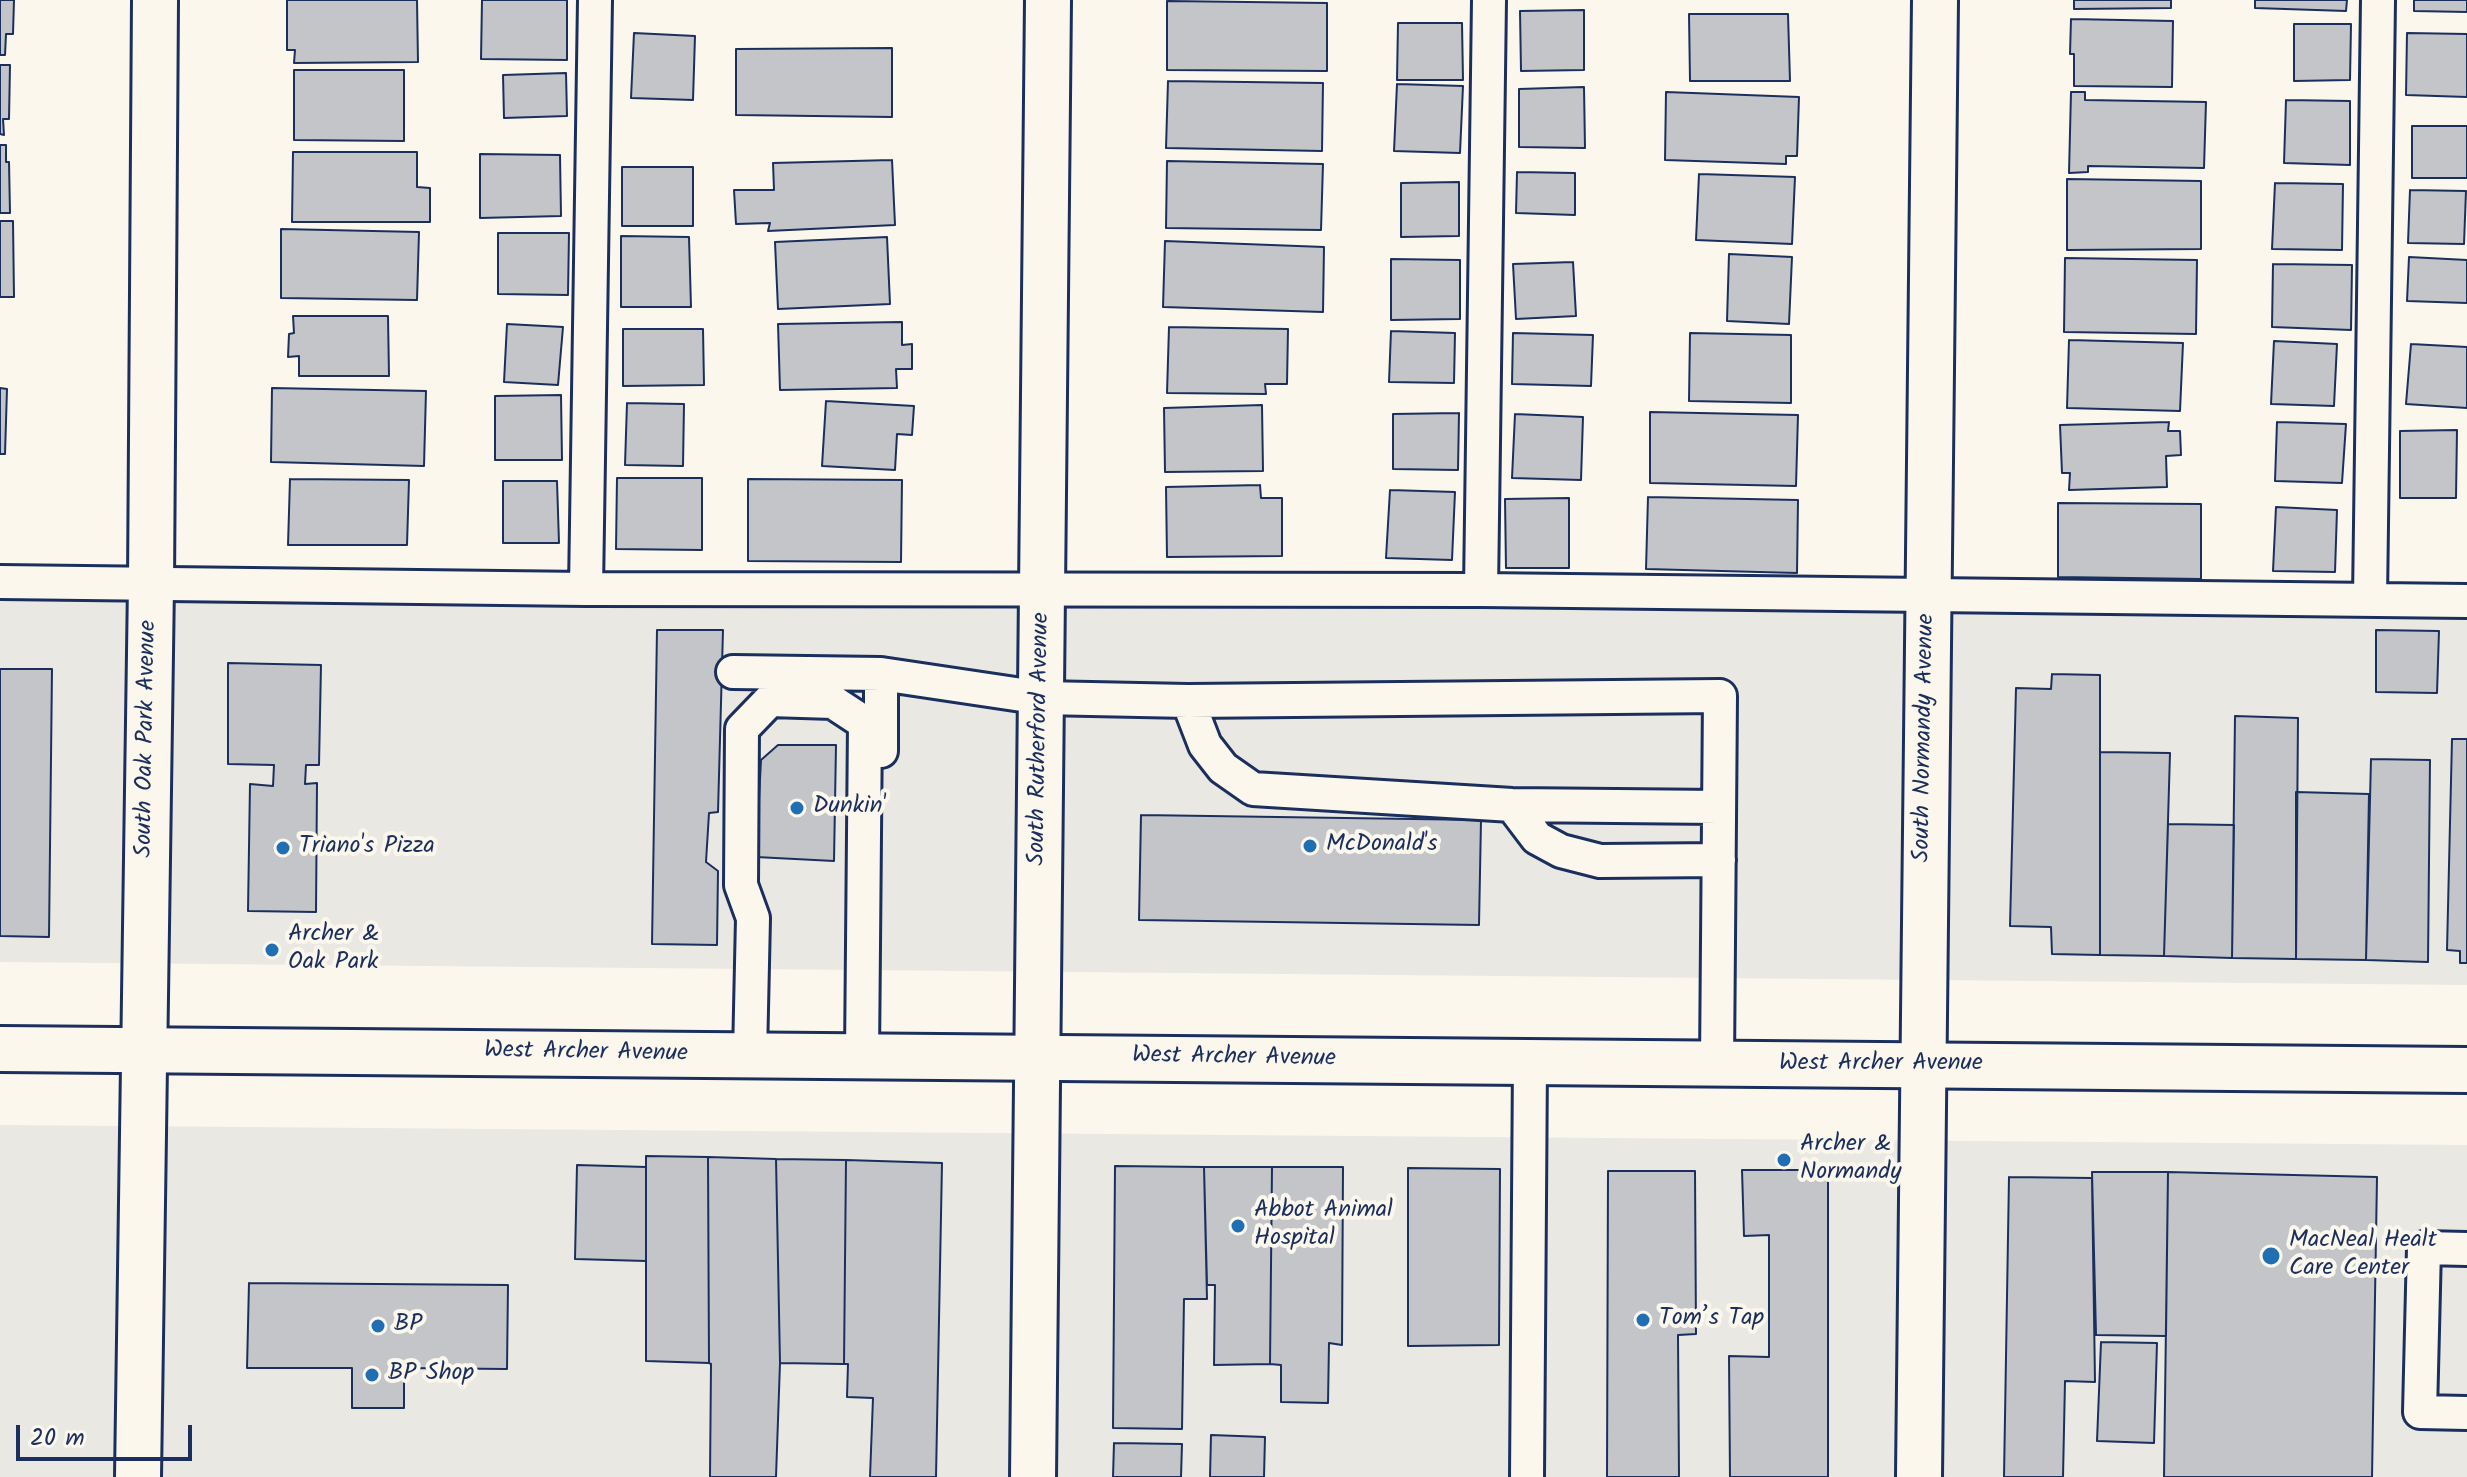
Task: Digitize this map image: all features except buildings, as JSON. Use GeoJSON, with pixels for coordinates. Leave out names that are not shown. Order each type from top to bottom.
{"type":"FeatureCollection","features":[{"type":"Feature","properties":{"kind":"street","name":"South Oak Park Avenue"},"geometry":{"type":"LineString","coordinates":[[138,1477],[151,584],[155,0]]}},
{"type":"Feature","properties":{"kind":"street","name":"South Rutherford Avenue"},"geometry":{"type":"LineString","coordinates":[[1033,1477],[1048,0]]}},
{"type":"Feature","properties":{"kind":"street","name":"South Normandy Avenue"},"geometry":{"type":"LineString","coordinates":[[1919,1477],[1935,0]]}},
{"type":"Feature","properties":{"kind":"street","name":"West Archer Avenue"},"geometry":{"type":"LineString","coordinates":[[0,1049],[2467,1070]]}},
{"type":"Feature","properties":{"kind":"lane"},"geometry":{"type":"LineString","coordinates":[[586,589],[595,0]]}},
{"type":"Feature","properties":{"kind":"lane"},"geometry":{"type":"LineString","coordinates":[[1481,590],[1489,0]]}},
{"type":"Feature","properties":{"kind":"lane"},"geometry":{"type":"LineString","coordinates":[[2370,599],[2378,0]]}},
{"type":"Feature","properties":{"kind":"lane"},"geometry":{"type":"LineString","coordinates":[[0,582],[586,589],[1481,590],[1928,603],[2467,601]]}},
{"type":"Feature","properties":{"kind":"lane"},"geometry":{"type":"LineString","coordinates":[[733,672],[881,674],[1042,698],[1188,701],[1720,696],[1717,1064]]}},
{"type":"Feature","properties":{"kind":"lane"},"geometry":{"type":"LineString","coordinates":[[864,896],[881,874],[881,674]]}},
{"type":"Feature","properties":{"kind":"lane"},"geometry":{"type":"LineString","coordinates":[[750,1055],[753,918],[741,885],[742,729],[770,700],[833,702],[865,723],[862,1056]]}},
{"type":"Feature","properties":{"kind":"lane"},"geometry":{"type":"LineString","coordinates":[[1188,701],[1205,745],[1223,768],[1253,789],[1512,805],[1719,807]]}},
{"type":"Feature","properties":{"kind":"lane"},"geometry":{"type":"LineString","coordinates":[[1512,805],[1537,838],[1561,851],[1600,861],[1719,860]]}},
{"type":"Feature","properties":{"kind":"lane"},"geometry":{"type":"LineString","coordinates":[[1527,1477],[1530,1062]]}},
{"type":"Feature","properties":{"kind":"lane"},"geometry":{"type":"LineString","coordinates":[[2467,1249],[2424,1248],[2420,1412],[2467,1413]]}},
{"type":"Feature","properties":{"kind":"shaded area"},"geometry":{"type":"Polygon","coordinates":[[[0,598],[2467,614],[2467,985],[0,962],[0,598]]]}},
{"type":"Feature","properties":{"kind":"shaded area"},"geometry":{"type":"Polygon","coordinates":[[[0,1125],[2467,1145],[2467,1477],[0,1477],[0,1125]]]}},
{"type":"Feature","properties":{"kind":"place","name":"Dunkin'"},"geometry":{"type":"Point","coordinates":[797,808]}},
{"type":"Feature","properties":{"kind":"place","name":"McDonald's"},"geometry":{"type":"Point","coordinates":[1310,846]}},
{"type":"Feature","properties":{"kind":"place","name":"Triano's Pizza"},"geometry":{"type":"Point","coordinates":[283,848]}},
{"type":"Feature","properties":{"kind":"place","name":"Archer & Oak Park"},"geometry":{"type":"Point","coordinates":[272,950]}},
{"type":"Feature","properties":{"kind":"place","name":"Archer & Normandy"},"geometry":{"type":"Point","coordinates":[1784,1160]}},
{"type":"Feature","properties":{"kind":"place","name":"Abbot Animal Hospital"},"geometry":{"type":"Point","coordinates":[1238,1226]}},
{"type":"Feature","properties":{"kind":"place","name":"MacNeal Healt Care Center"},"geometry":{"type":"Point","coordinates":[2271,1256]}},
{"type":"Feature","properties":{"kind":"place","name":"Tom’s Tap"},"geometry":{"type":"Point","coordinates":[1643,1320]}},
{"type":"Feature","properties":{"kind":"place","name":"BP"},"geometry":{"type":"Point","coordinates":[378,1326]}},
{"type":"Feature","properties":{"kind":"place","name":"BP Shop"},"geometry":{"type":"Point","coordinates":[372,1375]}}]}
